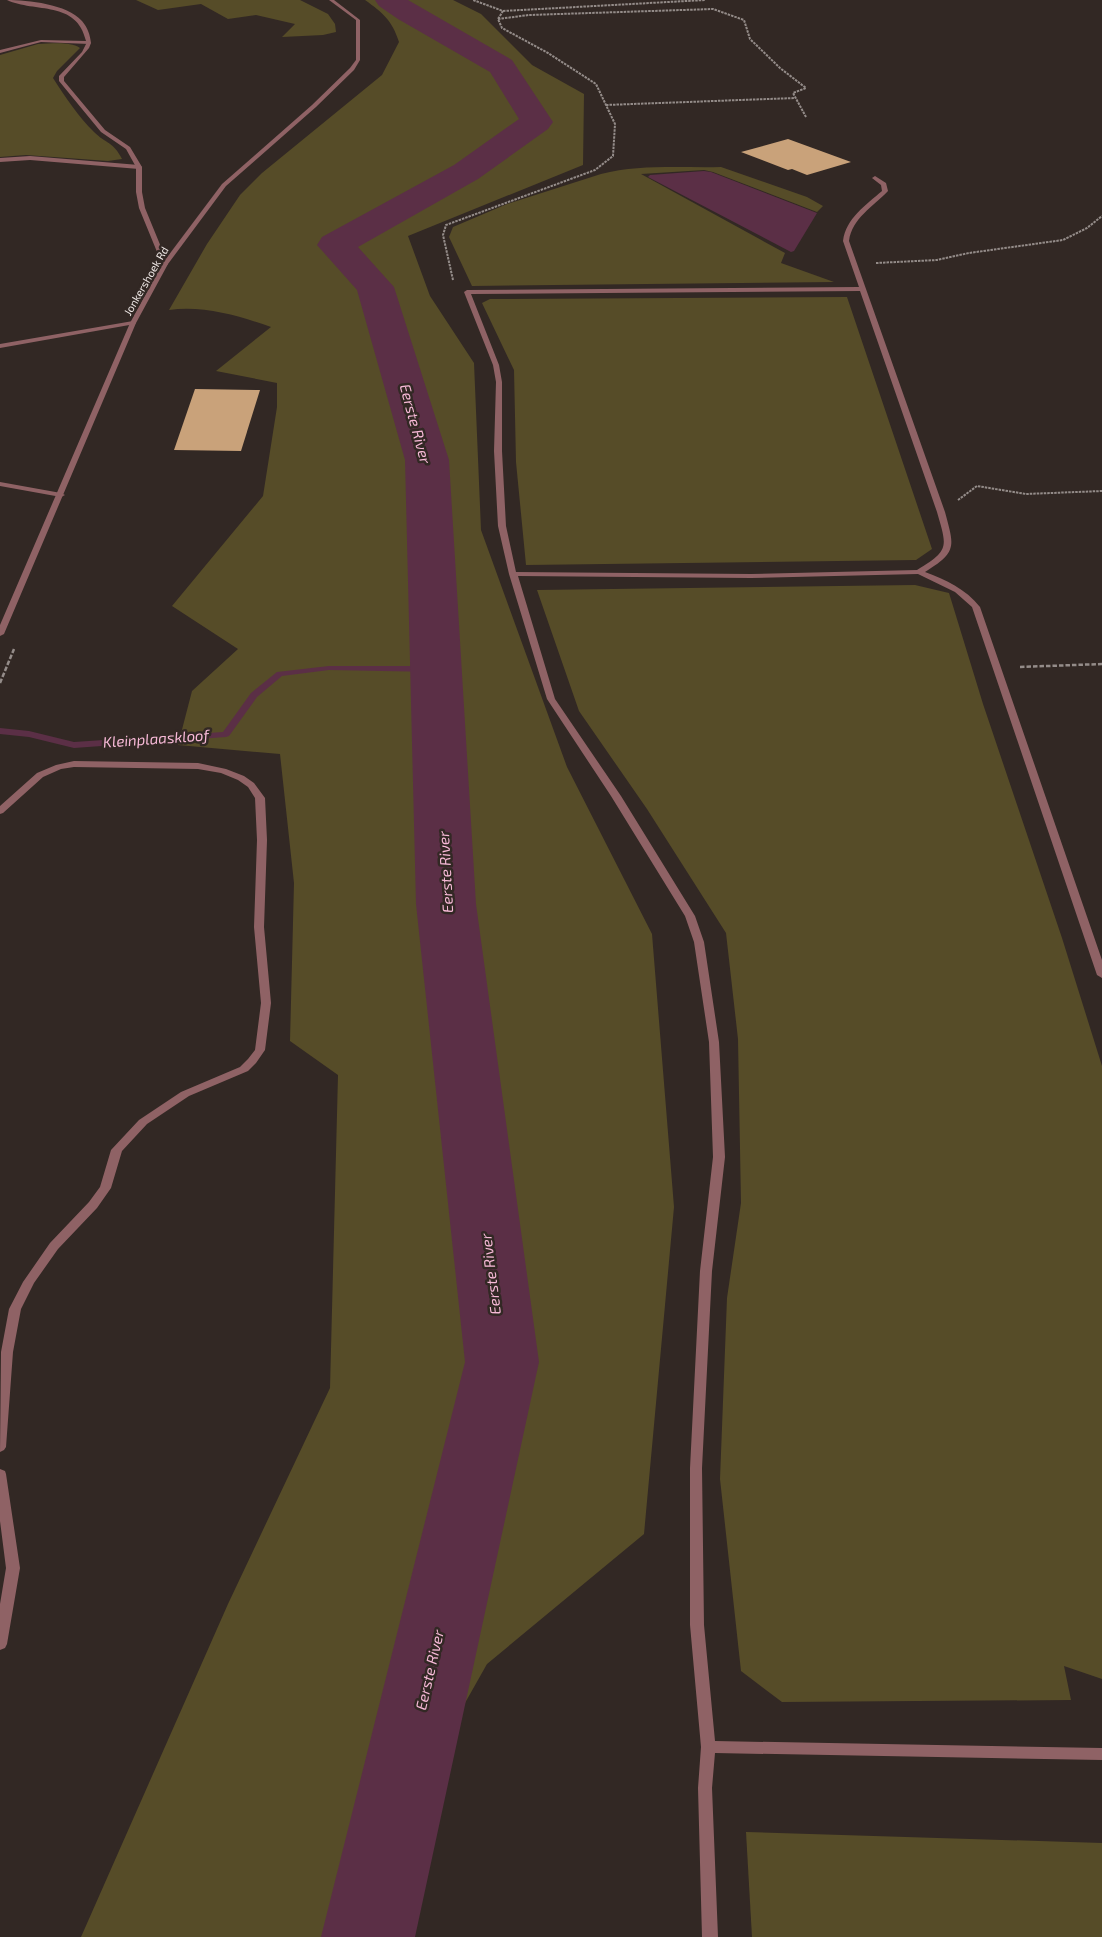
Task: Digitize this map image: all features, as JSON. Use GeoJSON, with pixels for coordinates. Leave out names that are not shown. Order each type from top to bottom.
{"type":"FeatureCollection","features":[{"type":"Feature","properties":{"kind":"street"},"geometry":{"type":"LineString","coordinates":[[9,0],[46,6],[71,14],[89,32],[89,43],[86,53],[66,70],[62,81],[96,124],[128,148],[139,167],[139,192],[142,208],[165,264]]}},
{"type":"Feature","properties":{"kind":"street","name":"Jonkershoek Rd"},"geometry":{"type":"LineString","coordinates":[[0,634],[133,323],[165,264],[224,185],[314,106],[346,76],[358,60],[358,20],[331,0]]}},
{"type":"Feature","properties":{"kind":"street"},"geometry":{"type":"LineString","coordinates":[[0,52],[41,41],[89,43]]}},
{"type":"Feature","properties":{"kind":"street"},"geometry":{"type":"LineString","coordinates":[[0,160],[30,158],[139,167]]}},
{"type":"Feature","properties":{"kind":"street"},"geometry":{"type":"LineString","coordinates":[[875,178],[884,184],[885,191],[851,224],[846,232],[846,241],[852,264],[941,512],[948,538],[948,547],[937,561],[918,572]]}},
{"type":"Feature","properties":{"kind":"street"},"geometry":{"type":"LineString","coordinates":[[710,1937],[705,1788],[708,1747],[697,1625],[696,1468],[706,1271],[719,1157],[714,1042],[699,942],[690,916],[662,868],[550,699],[513,574],[502,526],[499,382],[496,365],[467,292],[861,289]]}},
{"type":"Feature","properties":{"kind":"street"},"geometry":{"type":"LineString","coordinates":[[0,346],[133,323]]}},
{"type":"Feature","properties":{"kind":"street"},"geometry":{"type":"LineString","coordinates":[[0,484],[61,495]]}},
{"type":"Feature","properties":{"kind":"street"},"geometry":{"type":"LineString","coordinates":[[513,574],[751,576],[918,572],[968,597],[976,608],[997,667],[1102,975]]}},
{"type":"Feature","properties":{"kind":"street"},"geometry":{"type":"LineString","coordinates":[[0,811],[40,774],[74,764],[198,766],[223,771],[241,778],[251,785],[260,798],[262,840],[259,927],[266,1003],[260,1050],[252,1061],[244,1069],[185,1094],[143,1122],[117,1150],[105,1188],[93,1205],[54,1246],[29,1282],[15,1309],[7,1352],[0,1447]]}},
{"type":"Feature","properties":{"kind":"street"},"geometry":{"type":"LineString","coordinates":[[0,1474],[13,1568],[0,1644]]}},
{"type":"Feature","properties":{"kind":"street"},"geometry":{"type":"LineString","coordinates":[[708,1747],[1102,1754]]}},
{"type":"Feature","properties":{"kind":"path"},"geometry":{"type":"LineString","coordinates":[[473,0],[503,10],[706,0]]}},
{"type":"Feature","properties":{"kind":"path"},"geometry":{"type":"LineString","coordinates":[[498,19],[529,15],[713,8],[744,20],[750,39],[780,68],[806,88],[793,93],[806,117]]}},
{"type":"Feature","properties":{"kind":"path"},"geometry":{"type":"LineString","coordinates":[[498,19],[503,10]]}},
{"type":"Feature","properties":{"kind":"path"},"geometry":{"type":"LineString","coordinates":[[467,292],[452,279],[443,235],[446,225],[595,170],[613,156],[615,124],[596,84],[548,53],[502,28],[498,19]]}},
{"type":"Feature","properties":{"kind":"path"},"geometry":{"type":"LineString","coordinates":[[606,105],[795,98]]}},
{"type":"Feature","properties":{"kind":"path"},"geometry":{"type":"LineString","coordinates":[[852,264],[937,260],[969,253],[1062,240],[1087,228],[1102,216]]}},
{"type":"Feature","properties":{"kind":"path"},"geometry":{"type":"LineString","coordinates":[[941,512],[977,486],[1026,494],[1102,491]]}},
{"type":"Feature","properties":{"kind":"path"},"geometry":{"type":"LineString","coordinates":[[0,683],[15,646]]}},
{"type":"Feature","properties":{"kind":"path"},"geometry":{"type":"LineString","coordinates":[[997,667],[1102,664]]}},
{"type":"Feature","properties":{"kind":"shaded area"},"geometry":{"type":"Polygon","coordinates":[[[136,0],[300,0],[328,14],[335,24],[336,32],[323,35],[282,37],[295,24],[256,15],[228,19],[201,4],[158,10],[136,0]]]}},
{"type":"Feature","properties":{"kind":"shaded area"},"geometry":{"type":"Polygon","coordinates":[[[365,0],[453,0],[481,14],[532,65],[584,94],[583,165],[408,236],[430,296],[474,363],[481,530],[567,767],[652,934],[674,1207],[644,1534],[487,1664],[333,1937],[81,1937],[228,1604],[330,1388],[338,1075],[290,1041],[294,883],[280,754],[178,745],[192,691],[238,649],[172,606],[263,496],[277,407],[277,383],[216,371],[271,327],[221,312],[195,309],[169,310],[207,244],[240,195],[262,173],[382,75],[399,42],[386,18],[365,0]]]}},
{"type":"Feature","properties":{"kind":"shaded area"},"geometry":{"type":"Polygon","coordinates":[[[38,44],[65,44],[80,48],[57,71],[53,78],[83,120],[98,136],[116,149],[122,159],[108,161],[26,155],[0,157],[0,55],[38,44]]]}},
{"type":"Feature","properties":{"kind":"shaded area"},"geometry":{"type":"Polygon","coordinates":[[[661,167],[721,167],[807,197],[823,206],[817,212],[704,170],[641,174],[785,253],[781,263],[834,282],[472,286],[449,237],[453,227],[507,204],[601,174],[661,167]]]}},
{"type":"Feature","properties":{"kind":"shaded area"},"geometry":{"type":"Polygon","coordinates":[[[711,172],[817,213],[794,251],[791,252],[648,177],[650,175],[711,172]]]}},
{"type":"Feature","properties":{"kind":"shaded area"},"geometry":{"type":"Polygon","coordinates":[[[847,297],[932,549],[916,560],[526,565],[516,462],[514,370],[482,303],[490,299],[847,297]]]}},
{"type":"Feature","properties":{"kind":"shaded area"},"geometry":{"type":"Polygon","coordinates":[[[915,585],[949,593],[983,704],[1062,938],[1102,1066],[1102,1679],[1064,1666],[1071,1700],[782,1702],[741,1671],[720,1479],[727,1298],[741,1203],[738,1039],[726,933],[647,809],[579,711],[537,590],[915,585]]]}},
{"type":"Feature","properties":{"kind":"shaded area"},"geometry":{"type":"Polygon","coordinates":[[[746,1832],[1102,1843],[1102,1937],[752,1937],[746,1832]]]}},
{"type":"Feature","properties":{"kind":"building"},"geometry":{"type":"Polygon","coordinates":[[[788,139],[851,162],[807,175],[792,169],[788,170],[741,152],[788,139]]]}},
{"type":"Feature","properties":{"kind":"building"},"geometry":{"type":"Polygon","coordinates":[[[195,389],[260,390],[241,451],[174,450],[195,389]]]}},
{"type":"Feature","properties":{"kind":"waterway","name":"Eerste River"},"geometry":{"type":"LineString","coordinates":[[368,1937],[502,1362],[446,904],[427,460],[375,287],[335,245],[466,172],[537,122],[501,66],[408,13],[389,0]]}},
{"type":"Feature","properties":{"kind":"waterway","name":"Kleinplaaskloof"},"geometry":{"type":"LineString","coordinates":[[0,731],[29,734],[74,745],[226,734],[254,695],[280,674],[329,668],[436,669]]}}]}
